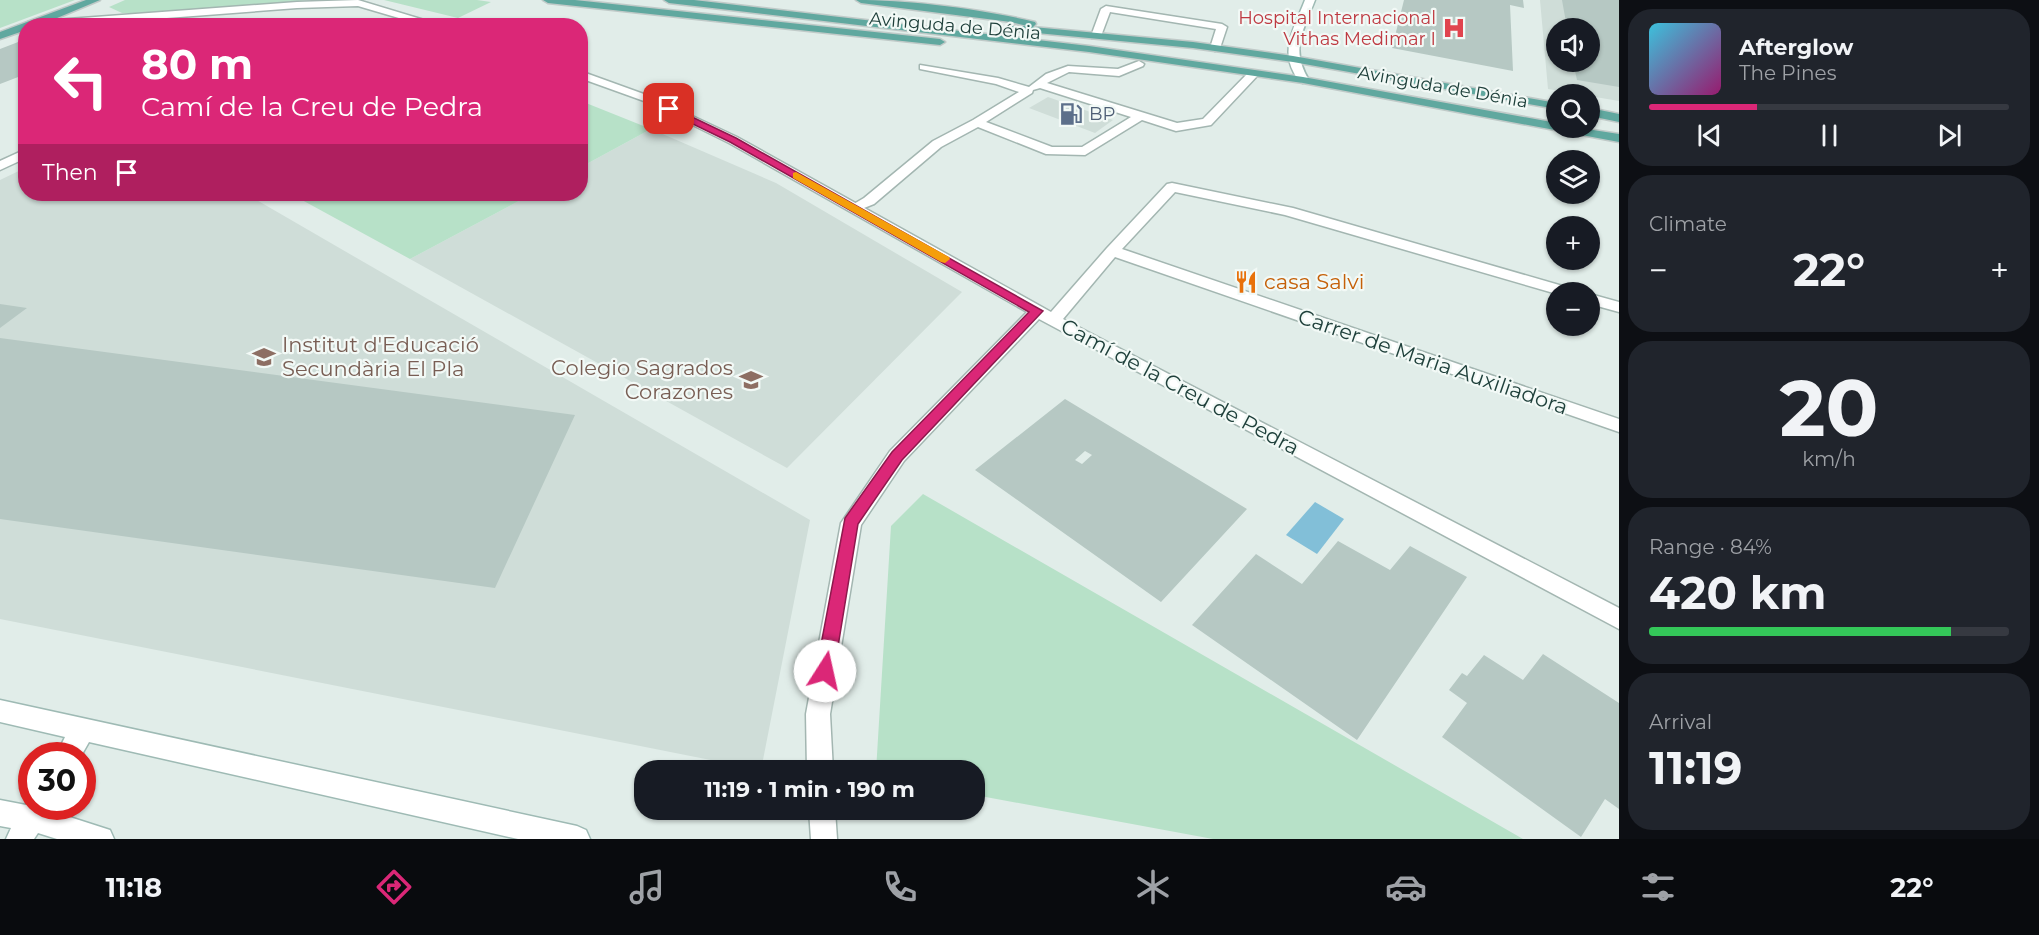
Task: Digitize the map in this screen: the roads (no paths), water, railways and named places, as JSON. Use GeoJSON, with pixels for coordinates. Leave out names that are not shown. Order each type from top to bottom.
{"type":"FeatureCollection","features":[{"type":"Feature","properties":{"kind":"main road"},"geometry":{"type":"LineString","coordinates":[[48,18],[94,0]]}},
{"type":"Feature","properties":{"kind":"main road","name":"Avinguda de Dénia"},"geometry":{"type":"LineString","coordinates":[[548,0],[1138,64],[1215,69]]}},
{"type":"Feature","properties":{"kind":"main road","name":"Avinguda de Dénia"},"geometry":{"type":"LineString","coordinates":[[669,0],[1054,45],[1302,80],[1546,125]]}},
{"type":"Feature","properties":{"kind":"main road","name":"Avinguda de Dénia"},"geometry":{"type":"LineString","coordinates":[[861,5],[1074,34],[1215,48],[1293,59],[1546,104]]}},
{"type":"Feature","properties":{"kind":"main road"},"geometry":{"type":"LineString","coordinates":[[0,36],[18,29]]}},
{"type":"Feature","properties":{"kind":"main road"},"geometry":{"type":"LineString","coordinates":[[1600,114],[1619,118]]}},
{"type":"Feature","properties":{"kind":"main road"},"geometry":{"type":"LineString","coordinates":[[1600,135],[1619,138]]}},
{"type":"Feature","properties":{"kind":"street"},"geometry":{"type":"LineString","coordinates":[[1302,80],[1293,59],[1296,37],[1310,0]]}},
{"type":"Feature","properties":{"kind":"street"},"geometry":{"type":"LineString","coordinates":[[129,18],[358,3],[411,18]]}},
{"type":"Feature","properties":{"kind":"street"},"geometry":{"type":"LineString","coordinates":[[1096,36],[1106,9],[1222,27],[1215,48]]}},
{"type":"Feature","properties":{"kind":"street"},"geometry":{"type":"LineString","coordinates":[[222,18],[231,10]]}},
{"type":"Feature","properties":{"kind":"street"},"geometry":{"type":"LineString","coordinates":[[854,208],[869,201],[937,144],[978,123],[1056,73],[1071,69],[1113,75],[1128,71],[1138,64]]}},
{"type":"Feature","properties":{"kind":"street"},"geometry":{"type":"LineString","coordinates":[[924,67],[1033,87],[1176,127],[1207,122],[1253,74]]}},
{"type":"Feature","properties":{"kind":"street","name":"Camí de la Creu de Pedra"},"geometry":{"type":"LineString","coordinates":[[588,77],[648,99],[722,135],[1045,315],[1619,619]]}},
{"type":"Feature","properties":{"kind":"street"},"geometry":{"type":"LineString","coordinates":[[978,123],[1050,151],[1085,151],[1140,116]]}},
{"type":"Feature","properties":{"kind":"street"},"geometry":{"type":"LineString","coordinates":[[0,166],[18,157]]}},
{"type":"Feature","properties":{"kind":"street"},"geometry":{"type":"LineString","coordinates":[[820,760],[818,714],[851,523],[897,456],[1112,250],[1172,187],[1288,212],[1546,286]]}},
{"type":"Feature","properties":{"kind":"street","name":"Carrer de Maria Auxiliadora"},"geometry":{"type":"LineString","coordinates":[[1112,250],[1619,426]]}},
{"type":"Feature","properties":{"kind":"street"},"geometry":{"type":"LineString","coordinates":[[1600,302],[1619,307]]}},
{"type":"Feature","properties":{"kind":"street"},"geometry":{"type":"LineString","coordinates":[[0,711],[577,839]]}},
{"type":"Feature","properties":{"kind":"street"},"geometry":{"type":"LineString","coordinates":[[76,742],[83,729]]}},
{"type":"Feature","properties":{"kind":"street"},"geometry":{"type":"LineString","coordinates":[[0,813],[101,839]]}},
{"type":"Feature","properties":{"kind":"street"},"geometry":{"type":"LineString","coordinates":[[823,820],[824,839]]}},
{"type":"Feature","properties":{"kind":"water"},"geometry":{"type":"Polygon","coordinates":[[[1315,502],[1344,519],[1317,554],[1286,535],[1315,502]]]}},
{"type":"Feature","properties":{"kind":"place","name":"Hospital Internacional Vithas Medimar I"},"geometry":{"type":"Point","coordinates":[1454,28]}},
{"type":"Feature","properties":{"kind":"place","name":"BP"},"geometry":{"type":"Point","coordinates":[1071,114]}},
{"type":"Feature","properties":{"kind":"place","name":"casa Salvi"},"geometry":{"type":"Point","coordinates":[1246,282]}},
{"type":"Feature","properties":{"kind":"place","name":"Institut d'Educació Secundària El Pla"},"geometry":{"type":"Point","coordinates":[264,357]}},
{"type":"Feature","properties":{"kind":"place","name":"Colegio Sagrados Corazones"},"geometry":{"type":"Point","coordinates":[751,380]}}]}
